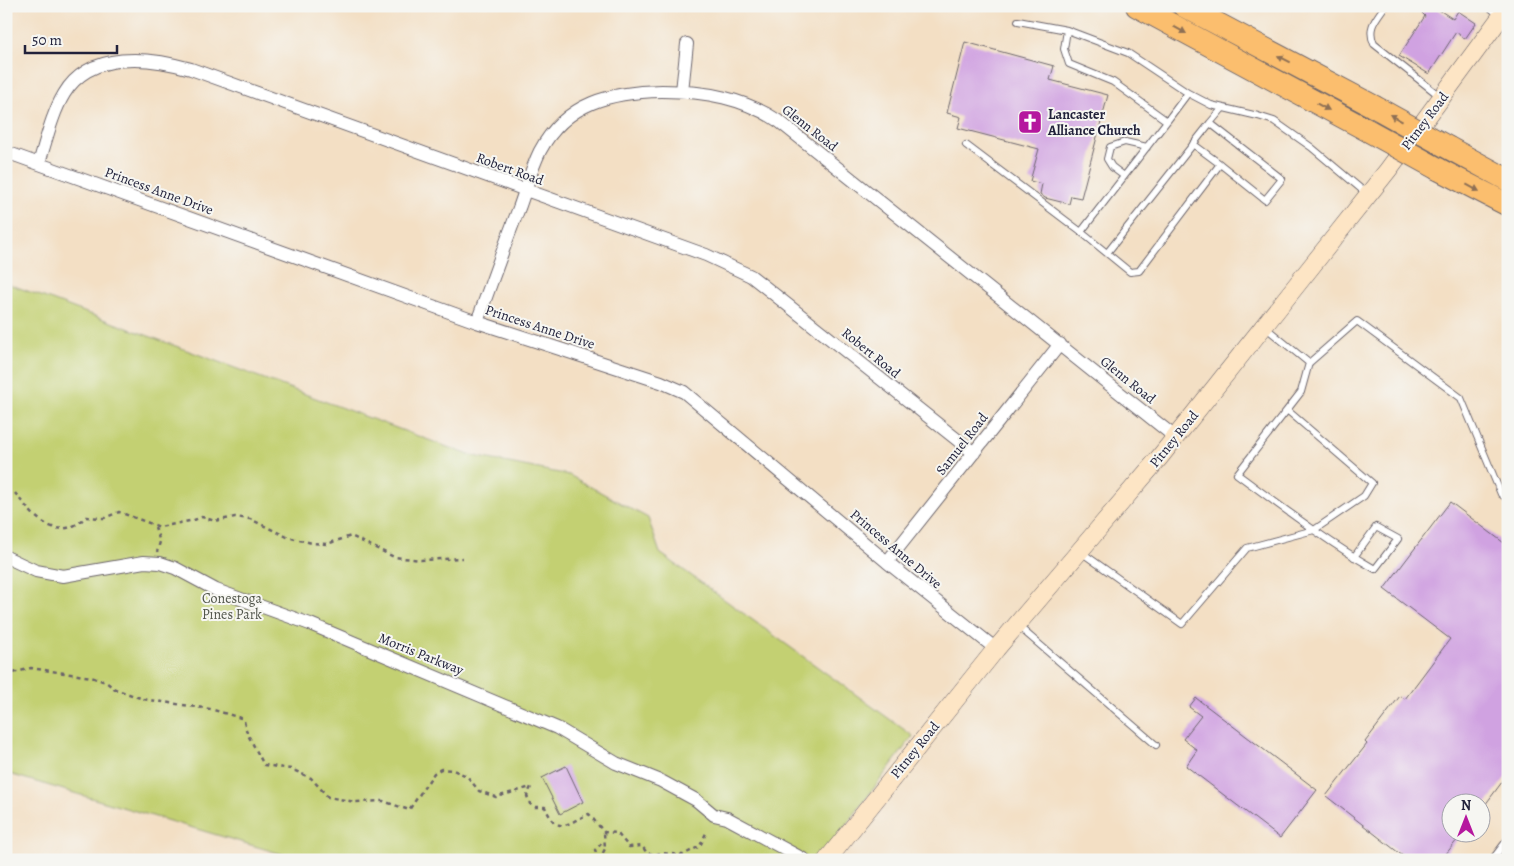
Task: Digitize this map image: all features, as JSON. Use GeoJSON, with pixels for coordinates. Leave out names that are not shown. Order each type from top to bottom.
{"type":"FeatureCollection","features":[{"type":"Feature","properties":{"kind":"highway"},"geometry":{"type":"LineString","coordinates":[[1137,6],[1508,206]]}},
{"type":"Feature","properties":{"kind":"highway"},"geometry":{"type":"LineString","coordinates":[[1184,6],[1374,106],[1508,180]]}},
{"type":"Feature","properties":{"kind":"main road","name":"Pitney Road"},"geometry":{"type":"LineString","coordinates":[[827,860],[996,649],[1175,437],[1264,326],[1442,98],[1503,11]]}},
{"type":"Feature","properties":{"kind":"street"},"geometry":{"type":"LineString","coordinates":[[682,91],[687,44]]}},
{"type":"Feature","properties":{"kind":"street","name":"Robert Road"},"geometry":{"type":"LineString","coordinates":[[39,163],[64,94],[76,80],[99,65],[140,59],[191,69],[706,255],[751,276],[974,453]]}},
{"type":"Feature","properties":{"kind":"street","name":"Glenn Road"},"geometry":{"type":"LineString","coordinates":[[477,322],[525,190],[545,144],[560,125],[578,110],[597,100],[633,91],[682,91],[729,98],[761,109],[1175,437]]}},
{"type":"Feature","properties":{"kind":"street","name":"Princess Anne Drive"},"geometry":{"type":"LineString","coordinates":[[6,152],[477,322],[661,382],[684,392],[887,562],[996,649]]}},
{"type":"Feature","properties":{"kind":"street","name":"Samuel Road"},"geometry":{"type":"LineString","coordinates":[[887,562],[1060,344]]}},
{"type":"Feature","properties":{"kind":"street","name":"Morris Parkway"},"geometry":{"type":"LineString","coordinates":[[6,557],[36,571],[63,576],[112,567],[154,563],[175,568],[216,590],[310,624],[557,728],[616,762],[661,781],[696,800],[714,815],[727,818],[805,860]]}},
{"type":"Feature","properties":{"kind":"lane"},"geometry":{"type":"LineString","coordinates":[[1385,6],[1371,27],[1370,34],[1374,44],[1442,98]]}},
{"type":"Feature","properties":{"kind":"lane"},"geometry":{"type":"LineString","coordinates":[[1018,21],[1067,30],[1128,53],[1188,93],[1222,109],[1258,116],[1279,125],[1311,147],[1368,195]]}},
{"type":"Feature","properties":{"kind":"lane"},"geometry":{"type":"LineString","coordinates":[[1067,30],[1064,48],[1069,64],[1113,82],[1167,121]]}},
{"type":"Feature","properties":{"kind":"lane"},"geometry":{"type":"LineString","coordinates":[[1081,232],[1188,93]]}},
{"type":"Feature","properties":{"kind":"lane"},"geometry":{"type":"LineString","coordinates":[[1107,253],[1222,109]]}},
{"type":"Feature","properties":{"kind":"lane"},"geometry":{"type":"LineString","coordinates":[[1193,144],[1265,200],[1282,179],[1210,123]]}},
{"type":"Feature","properties":{"kind":"lane"},"geometry":{"type":"LineString","coordinates":[[1124,176],[1107,159],[1110,147],[1125,142],[1147,147]]}},
{"type":"Feature","properties":{"kind":"lane"},"geometry":{"type":"LineString","coordinates":[[966,145],[1081,232],[1130,272],[1139,271],[1220,164]]}},
{"type":"Feature","properties":{"kind":"lane"},"geometry":{"type":"LineString","coordinates":[[1354,557],[1376,527],[1398,539],[1375,569],[1354,557],[1314,530],[1238,474],[1301,392],[1309,363],[1357,321],[1461,398],[1501,494],[1508,499]]}},
{"type":"Feature","properties":{"kind":"lane"},"geometry":{"type":"LineString","coordinates":[[1264,326],[1309,363]]}},
{"type":"Feature","properties":{"kind":"lane"},"geometry":{"type":"LineString","coordinates":[[1080,551],[1182,624],[1247,548],[1314,530],[1364,496],[1372,483],[1287,410]]}},
{"type":"Feature","properties":{"kind":"lane"},"geometry":{"type":"LineString","coordinates":[[1017,625],[1156,745]]}},
{"type":"Feature","properties":{"kind":"lane"},"geometry":{"type":"LineString","coordinates":[[1492,860],[1508,839]]}},
{"type":"Feature","properties":{"kind":"path"},"geometry":{"type":"LineString","coordinates":[[14,493],[35,519],[50,526],[67,527],[79,524],[86,517],[104,518],[118,512],[155,526],[174,525],[202,517],[215,521],[235,517],[250,519],[287,537],[300,541],[327,544],[352,536],[394,557],[421,560],[463,558]]}},
{"type":"Feature","properties":{"kind":"path"},"geometry":{"type":"LineString","coordinates":[[154,563],[160,542],[156,536],[155,526]]}},
{"type":"Feature","properties":{"kind":"path"},"geometry":{"type":"LineString","coordinates":[[6,675],[31,668],[91,677],[106,682],[115,689],[144,699],[210,709],[241,718],[244,720],[247,733],[264,765],[291,769],[311,778],[328,797],[355,802],[383,800],[409,810],[434,773],[447,768],[467,776],[474,788],[489,795],[502,797],[531,787],[527,796],[530,804],[534,808],[545,807],[555,823],[562,826],[572,824],[589,814],[604,832],[606,849],[599,860]]}},
{"type":"Feature","properties":{"kind":"path"},"geometry":{"type":"LineString","coordinates":[[604,832],[617,833],[630,847],[642,846],[647,853],[654,855],[683,855],[700,846],[706,833]]}},
{"type":"Feature","properties":{"kind":"path"},"geometry":{"type":"LineString","coordinates":[[599,860],[595,850],[604,840]]}},
{"type":"Feature","properties":{"kind":"path"},"geometry":{"type":"LineString","coordinates":[[651,860],[654,855]]}},
{"type":"Feature","properties":{"kind":"green space","name":"Conestoga Pines Park"},"geometry":{"type":"Polygon","coordinates":[[[6,283],[469,455],[569,475],[648,518],[660,553],[913,736],[820,860],[302,860],[6,773],[6,283]]]}},
{"type":"Feature","properties":{"kind":"building"},"geometry":{"type":"Polygon","coordinates":[[[1426,6],[1433,6],[1453,19],[1458,11],[1476,23],[1465,39],[1456,32],[1429,74],[1399,56],[1425,16],[1422,13],[1426,6]]]}},
{"type":"Feature","properties":{"kind":"building","name":"Lancaster Alliance Church"},"geometry":{"type":"Polygon","coordinates":[[[965,42],[1054,66],[1050,80],[1108,95],[1081,198],[1071,196],[1069,204],[1045,198],[1040,194],[1042,184],[1030,181],[1039,149],[958,128],[961,117],[947,113],[965,42]]]}},
{"type":"Feature","properties":{"kind":"building"},"geometry":{"type":"Polygon","coordinates":[[[1450,502],[1508,546],[1508,774],[1492,796],[1492,794],[1442,794],[1442,844],[1454,844],[1441,860],[1408,860],[1326,796],[1367,744],[1365,742],[1400,696],[1405,699],[1450,639],[1384,589],[1450,502]]]}},
{"type":"Feature","properties":{"kind":"building"},"geometry":{"type":"Polygon","coordinates":[[[1196,698],[1317,790],[1280,838],[1186,766],[1197,750],[1183,739],[1201,716],[1189,707],[1196,698]]]}},
{"type":"Feature","properties":{"kind":"building"},"geometry":{"type":"Polygon","coordinates":[[[566,766],[583,802],[560,814],[542,778],[566,766]]]}},
{"type":"Feature","properties":{"kind":"place","name":"Lancaster Alliance Church"},"geometry":{"type":"Point","coordinates":[1030,122]}}]}
